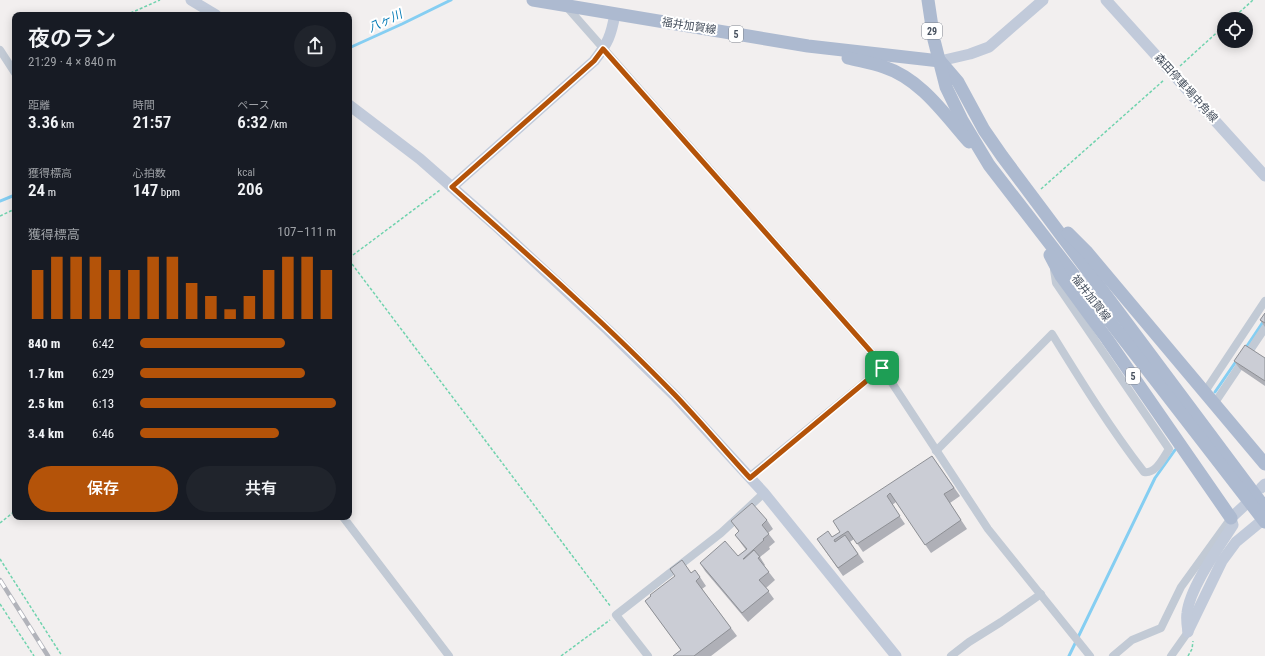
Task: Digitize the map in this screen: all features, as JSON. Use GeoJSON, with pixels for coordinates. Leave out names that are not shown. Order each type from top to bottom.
{"type":"FeatureCollection","features":[{"type":"Feature","properties":{"kind":"main road","name":"福井加賀線"},"geometry":{"type":"LineString","coordinates":[[533,0],[808,46],[940,61],[958,82],[984,130],[1265,517]]}},
{"type":"Feature","properties":{"kind":"main road","name":"29"},"geometry":{"type":"LineString","coordinates":[[928,0],[934,40],[940,61]]}},
{"type":"Feature","properties":{"kind":"main road"},"geometry":{"type":"LineString","coordinates":[[808,46],[885,67],[906,77],[925,92],[989,165]]}},
{"type":"Feature","properties":{"kind":"main road","name":"福井加賀線"},"geometry":{"type":"LineString","coordinates":[[940,61],[946,87],[962,120],[989,165],[1039,231],[1265,517]]}},
{"type":"Feature","properties":{"kind":"main road"},"geometry":{"type":"LineString","coordinates":[[1048,217],[1073,237],[1086,251],[1265,464]]}},
{"type":"Feature","properties":{"kind":"main road","name":"5"},"geometry":{"type":"LineString","coordinates":[[1039,231],[1061,276],[1107,339],[1231,518]]}},
{"type":"Feature","properties":{"kind":"street"},"geometry":{"type":"LineString","coordinates":[[191,0],[211,12]]}},
{"type":"Feature","properties":{"kind":"street"},"geometry":{"type":"LineString","coordinates":[[940,61],[970,54],[988,47],[1043,0]]}},
{"type":"Feature","properties":{"kind":"street","name":"森田停車場中角線"},"geometry":{"type":"LineString","coordinates":[[1106,0],[1265,176]]}},
{"type":"Feature","properties":{"kind":"street"},"geometry":{"type":"LineString","coordinates":[[565,5],[873,354],[988,529],[1090,656]]}},
{"type":"Feature","properties":{"kind":"street"},"geometry":{"type":"LineString","coordinates":[[450,186],[594,61],[611,35],[615,14]]}},
{"type":"Feature","properties":{"kind":"street"},"geometry":{"type":"LineString","coordinates":[[0,50],[12,68]]}},
{"type":"Feature","properties":{"kind":"street"},"geometry":{"type":"LineString","coordinates":[[352,106],[420,159],[495,225],[639,359],[764,493],[896,656]]}},
{"type":"Feature","properties":{"kind":"street"},"geometry":{"type":"LineString","coordinates":[[936,450],[1052,334],[1088,392],[1144,472],[1148,473],[1154,471],[1169,449],[1056,283],[1050,256]]}},
{"type":"Feature","properties":{"kind":"street"},"geometry":{"type":"LineString","coordinates":[[1204,392],[1265,301]]}},
{"type":"Feature","properties":{"kind":"street"},"geometry":{"type":"LineString","coordinates":[[1214,404],[1265,328]]}},
{"type":"Feature","properties":{"kind":"street"},"geometry":{"type":"LineString","coordinates":[[750,478],[882,368]]}},
{"type":"Feature","properties":{"kind":"street"},"geometry":{"type":"LineString","coordinates":[[648,656],[616,615],[721,533],[764,493]]}},
{"type":"Feature","properties":{"kind":"street"},"geometry":{"type":"LineString","coordinates":[[1113,656],[1132,640],[1161,628],[1181,587],[1231,518],[1246,504]]}},
{"type":"Feature","properties":{"kind":"street"},"geometry":{"type":"LineString","coordinates":[[1171,656],[1188,632],[1222,561],[1236,542],[1265,517]]}},
{"type":"Feature","properties":{"kind":"street"},"geometry":{"type":"LineString","coordinates":[[1188,632],[1186,622],[1187,611],[1192,595],[1204,571],[1233,525],[1231,518]]}},
{"type":"Feature","properties":{"kind":"street"},"geometry":{"type":"LineString","coordinates":[[345,520],[449,656]]}},
{"type":"Feature","properties":{"kind":"street"},"geometry":{"type":"LineString","coordinates":[[952,656],[969,642],[1041,594]]}},
{"type":"Feature","properties":{"kind":"path"},"geometry":{"type":"LineString","coordinates":[[133,12],[160,0]]}},
{"type":"Feature","properties":{"kind":"path"},"geometry":{"type":"LineString","coordinates":[[1240,12],[1253,0]]}},
{"type":"Feature","properties":{"kind":"path"},"geometry":{"type":"LineString","coordinates":[[1032,197],[1217,32]]}},
{"type":"Feature","properties":{"kind":"path"},"geometry":{"type":"LineString","coordinates":[[352,257],[450,186]]}},
{"type":"Feature","properties":{"kind":"path"},"geometry":{"type":"LineString","coordinates":[[0,216],[12,210]]}},
{"type":"Feature","properties":{"kind":"path"},"geometry":{"type":"LineString","coordinates":[[352,263],[616,615],[561,656]]}},
{"type":"Feature","properties":{"kind":"path"},"geometry":{"type":"LineString","coordinates":[[0,523],[12,513]]}},
{"type":"Feature","properties":{"kind":"path"},"geometry":{"type":"LineString","coordinates":[[0,559],[62,656]]}},
{"type":"Feature","properties":{"kind":"path"},"geometry":{"type":"LineString","coordinates":[[0,604],[34,656]]}},
{"type":"Feature","properties":{"kind":"building"},"geometry":{"type":"Polygon","coordinates":[[[1265,313],[1265,323],[1260,320],[1265,313]]]}},
{"type":"Feature","properties":{"kind":"building"},"geometry":{"type":"Polygon","coordinates":[[[1245,345],[1265,358],[1265,381],[1234,361],[1245,345]]]}},
{"type":"Feature","properties":{"kind":"building"},"geometry":{"type":"Polygon","coordinates":[[[932,456],[954,488],[944,494],[961,520],[925,545],[890,493],[887,496],[900,516],[857,544],[848,531],[834,540],[835,542],[845,535],[858,554],[838,568],[817,539],[828,531],[832,537],[840,532],[833,521],[932,456]]]}},
{"type":"Feature","properties":{"kind":"building"},"geometry":{"type":"Polygon","coordinates":[[[752,503],[767,520],[762,525],[769,534],[743,559],[754,550],[760,557],[758,558],[769,572],[759,580],[769,591],[742,613],[700,563],[725,541],[738,556],[747,549],[735,535],[739,531],[731,521],[752,503]]]}},
{"type":"Feature","properties":{"kind":"building"},"geometry":{"type":"Polygon","coordinates":[[[682,560],[691,573],[695,570],[700,577],[696,581],[731,628],[694,656],[673,656],[681,650],[645,601],[651,596],[650,595],[675,576],[670,569],[682,560]]]}},
{"type":"Feature","properties":{"kind":"waterway","name":"八ヶ川"},"geometry":{"type":"LineString","coordinates":[[352,47],[451,0]]}},
{"type":"Feature","properties":{"kind":"waterway","name":"八ヶ川"},"geometry":{"type":"LineString","coordinates":[[0,201],[12,196]]}},
{"type":"Feature","properties":{"kind":"waterway"},"geometry":{"type":"LineString","coordinates":[[1245,349],[1265,319]]}},
{"type":"Feature","properties":{"kind":"waterway"},"geometry":{"type":"LineString","coordinates":[[1215,392],[1237,360]]}},
{"type":"Feature","properties":{"kind":"waterway"},"geometry":{"type":"LineString","coordinates":[[1069,656],[1155,478],[1175,450]]}},
{"type":"Feature","properties":{"kind":"railway"},"geometry":{"type":"LineString","coordinates":[[0,580],[48,656]]}},
{"type":"Feature","properties":{"kind":"route"},"geometry":{"type":"LineString","coordinates":[[603,49],[873,354],[882,368],[750,478],[639,359],[452,187],[594,61],[603,49]]}}]}
